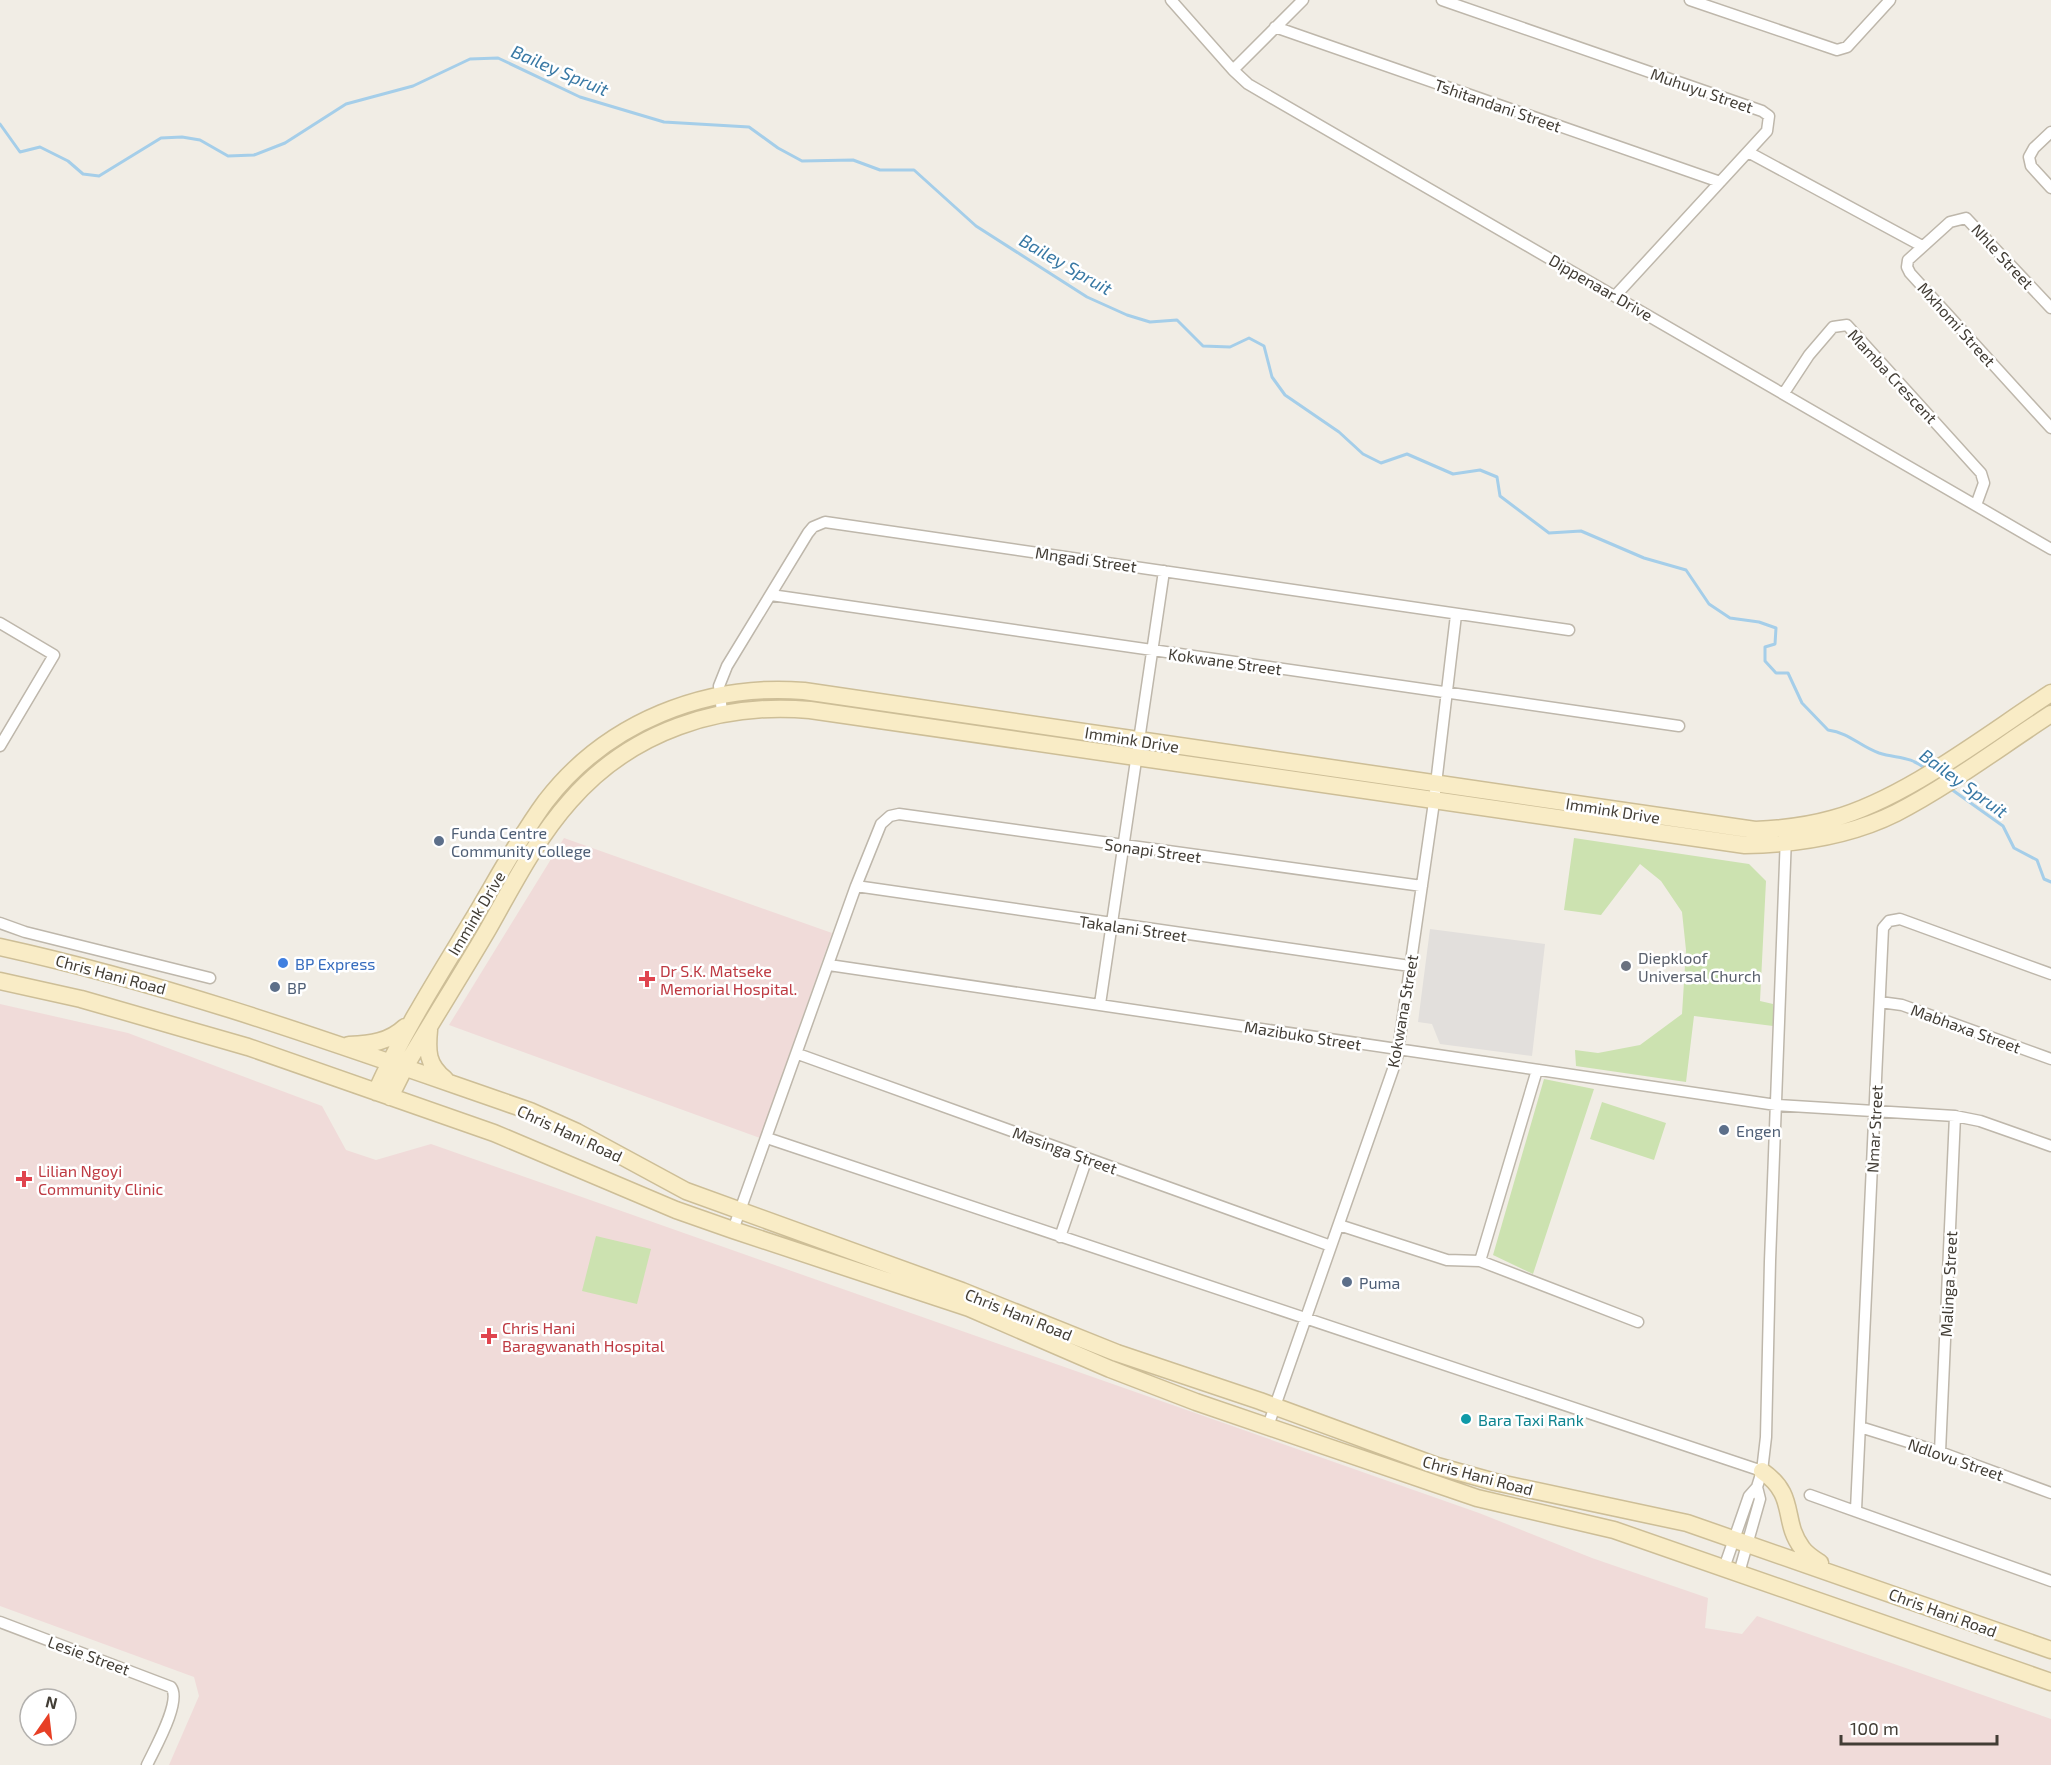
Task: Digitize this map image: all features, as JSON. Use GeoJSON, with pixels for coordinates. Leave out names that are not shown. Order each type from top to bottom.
{"type":"FeatureCollection","features":[{"type":"Feature","properties":{"kind":"main road","name":"Immink Drive"},"geometry":{"type":"LineString","coordinates":[[397,1064],[412,1020],[520,841],[558,787],[601,748],[634,726],[677,707],[719,695],[769,689],[804,691],[1433,801],[1721,843],[1868,824],[1895,813],[2051,714]]}},
{"type":"Feature","properties":{"kind":"main road","name":"Immink Drive"},"geometry":{"type":"LineString","coordinates":[[397,1064],[429,1026],[531,856],[570,800],[608,764],[648,739],[677,726],[722,712],[771,707],[810,710],[1436,783],[1786,836],[1878,802],[1925,775],[2051,693]]}},
{"type":"Feature","properties":{"kind":"main road","name":"Chris Hani Road"},"geometry":{"type":"LineString","coordinates":[[0,947],[95,968],[178,991],[342,1045],[530,1111],[577,1132],[686,1191],[962,1291],[1090,1343],[1275,1406],[1455,1472],[1687,1523],[2051,1650]]}},
{"type":"Feature","properties":{"kind":"main road","name":"Chris Hani Road"},"geometry":{"type":"LineString","coordinates":[[0,981],[176,1025],[383,1095],[494,1133],[665,1205],[733,1230],[969,1308],[1110,1369],[1268,1426],[1477,1498],[1614,1530],[2051,1682]]}},
{"type":"Feature","properties":{"kind":"main road"},"geometry":{"type":"LineString","coordinates":[[342,1045],[375,1043],[392,1038],[412,1020]]}},
{"type":"Feature","properties":{"kind":"main road"},"geometry":{"type":"LineString","coordinates":[[429,1026],[428,1052],[431,1064],[451,1084]]}},
{"type":"Feature","properties":{"kind":"main road"},"geometry":{"type":"LineString","coordinates":[[383,1095],[397,1064]]}},
{"type":"Feature","properties":{"kind":"main road"},"geometry":{"type":"LineString","coordinates":[[1275,1406],[1277,1417],[1283,1423],[1346,1453]]}},
{"type":"Feature","properties":{"kind":"main road"},"geometry":{"type":"LineString","coordinates":[[1760,1479],[1776,1481],[1782,1490],[1801,1548],[1831,1572]]}},
{"type":"Feature","properties":{"kind":"street","name":"Dippenaar Drive"},"geometry":{"type":"LineString","coordinates":[[1172,0],[1233,70],[1272,98],[1616,295],[2051,549]]}},
{"type":"Feature","properties":{"kind":"street"},"geometry":{"type":"LineString","coordinates":[[1233,70],[1303,0]]}},
{"type":"Feature","properties":{"kind":"street","name":"Muhuyu Street"},"geometry":{"type":"LineString","coordinates":[[1442,0],[1762,111],[1769,116],[1768,129],[1616,295]]}},
{"type":"Feature","properties":{"kind":"street"},"geometry":{"type":"LineString","coordinates":[[1690,0],[1833,49],[1847,47],[1890,0]]}},
{"type":"Feature","properties":{"kind":"street","name":"Tshitandani Street"},"geometry":{"type":"LineString","coordinates":[[1275,27],[1720,182]]}},
{"type":"Feature","properties":{"kind":"street"},"geometry":{"type":"LineString","coordinates":[[2051,132],[2034,148],[2029,157],[2031,166],[2051,188]]}},
{"type":"Feature","properties":{"kind":"street"},"geometry":{"type":"LineString","coordinates":[[1748,152],[1922,246]]}},
{"type":"Feature","properties":{"kind":"street","name":"Nhle Street"},"geometry":{"type":"LineString","coordinates":[[1950,222],[1962,218],[1969,219],[2051,308]]}},
{"type":"Feature","properties":{"kind":"street","name":"Mxhomi Street"},"geometry":{"type":"LineString","coordinates":[[1950,222],[1908,260],[1907,267],[2051,428]]}},
{"type":"Feature","properties":{"kind":"street","name":"Mamba Crescent"},"geometry":{"type":"LineString","coordinates":[[1784,393],[1809,355],[1833,327],[1847,325],[1981,472],[1983,486],[1976,505]]}},
{"type":"Feature","properties":{"kind":"street","name":"Mngadi Street"},"geometry":{"type":"LineString","coordinates":[[722,712],[719,695],[721,680],[727,666],[808,533],[813,527],[825,522],[1569,630]]}},
{"type":"Feature","properties":{"kind":"street"},"geometry":{"type":"LineString","coordinates":[[1100,1004],[1164,571]]}},
{"type":"Feature","properties":{"kind":"street","name":"Kokwane Street"},"geometry":{"type":"LineString","coordinates":[[771,595],[1679,726]]}},
{"type":"Feature","properties":{"kind":"street","name":"Kokwana Street"},"geometry":{"type":"LineString","coordinates":[[1268,1426],[1332,1246],[1398,1049],[1436,783],[1456,615]]}},
{"type":"Feature","properties":{"kind":"street"},"geometry":{"type":"LineString","coordinates":[[0,622],[54,655],[0,746]]}},
{"type":"Feature","properties":{"kind":"street","name":"Sonapi Street"},"geometry":{"type":"LineString","coordinates":[[856,886],[885,819],[898,814],[1422,886]]}},
{"type":"Feature","properties":{"kind":"street"},"geometry":{"type":"LineString","coordinates":[[1731,1571],[1741,1541],[1749,1496],[1760,1479],[1766,1437],[1786,836]]}},
{"type":"Feature","properties":{"kind":"street"},"geometry":{"type":"LineString","coordinates":[[733,1230],[798,1054],[856,886]]}},
{"type":"Feature","properties":{"kind":"street","name":"Takalani Street"},"geometry":{"type":"LineString","coordinates":[[856,886],[1112,925],[1410,966]]}},
{"type":"Feature","properties":{"kind":"street","name":"Nmar Street"},"geometry":{"type":"LineString","coordinates":[[1856,1510],[1883,928],[1889,921],[1895,919],[2051,974]]}},
{"type":"Feature","properties":{"kind":"street"},"geometry":{"type":"LineString","coordinates":[[0,923],[26,932],[210,978]]}},
{"type":"Feature","properties":{"kind":"street","name":"Mazibuko Street"},"geometry":{"type":"LineString","coordinates":[[829,965],[1776,1105],[1955,1116],[1980,1121],[2051,1146]]}},
{"type":"Feature","properties":{"kind":"street","name":"Mabhaxa Street"},"geometry":{"type":"LineString","coordinates":[[1880,1002],[1902,1005],[2051,1059]]}},
{"type":"Feature","properties":{"kind":"street","name":"Masinga Street"},"geometry":{"type":"LineString","coordinates":[[798,1054],[1332,1246]]}},
{"type":"Feature","properties":{"kind":"street"},"geometry":{"type":"LineString","coordinates":[[1480,1261],[1537,1070]]}},
{"type":"Feature","properties":{"kind":"street","name":"Malinga Street"},"geometry":{"type":"LineString","coordinates":[[1940,1452],[1955,1116]]}},
{"type":"Feature","properties":{"kind":"street"},"geometry":{"type":"LineString","coordinates":[[767,1138],[1760,1479]]}},
{"type":"Feature","properties":{"kind":"street"},"geometry":{"type":"LineString","coordinates":[[1060,1237],[1087,1158]]}},
{"type":"Feature","properties":{"kind":"street"},"geometry":{"type":"LineString","coordinates":[[1339,1225],[1447,1260],[1480,1261],[1638,1322]]}},
{"type":"Feature","properties":{"kind":"street","name":"Ndlovu Street"},"geometry":{"type":"LineString","coordinates":[[1860,1426],[1940,1452],[2051,1493]]}},
{"type":"Feature","properties":{"kind":"street"},"geometry":{"type":"LineString","coordinates":[[1810,1496],[1856,1510],[2051,1581]]}},
{"type":"Feature","properties":{"kind":"street"},"geometry":{"type":"LineString","coordinates":[[1731,1571],[1741,1541]]}},
{"type":"Feature","properties":{"kind":"street","name":"Lesie Street"},"geometry":{"type":"LineString","coordinates":[[0,1622],[171,1687],[174,1693],[172,1708],[147,1765]]}},
{"type":"Feature","properties":{"kind":"shaded area","name":"Dr S.K. Matseke Memorial Hospital."},"geometry":{"type":"Polygon","coordinates":[[[564,838],[832,933],[760,1138],[449,1025],[564,838]]]}},
{"type":"Feature","properties":{"kind":"shaded area"},"geometry":{"type":"Polygon","coordinates":[[[1430,929],[1545,944],[1532,1056],[1440,1044],[1432,1024],[1418,1022],[1430,929]]]}},
{"type":"Feature","properties":{"kind":"shaded area","name":"Chris Hani Baragwanath Hospital"},"geometry":{"type":"Polygon","coordinates":[[[0,1004],[128,1033],[322,1106],[346,1150],[376,1160],[431,1144],[1479,1513],[1592,1558],[1708,1598],[1705,1628],[1742,1634],[1757,1616],[2051,1719],[2051,1765],[169,1765],[199,1696],[194,1677],[0,1606],[0,1004]]]}},
{"type":"Feature","properties":{"kind":"green space"},"geometry":{"type":"Polygon","coordinates":[[[1574,838],[1749,864],[1766,881],[1760,1001],[1773,1004],[1773,1026],[1694,1016],[1686,1082],[1576,1066],[1575,1050],[1598,1053],[1640,1045],[1682,1014],[1686,950],[1682,912],[1661,881],[1640,864],[1601,915],[1564,910],[1574,838]]]}},
{"type":"Feature","properties":{"kind":"green space"},"geometry":{"type":"Polygon","coordinates":[[[1544,1079],[1594,1089],[1533,1274],[1493,1255],[1544,1079]]]}},
{"type":"Feature","properties":{"kind":"green space"},"geometry":{"type":"Polygon","coordinates":[[[1602,1102],[1666,1123],[1654,1160],[1590,1139],[1602,1102]]]}},
{"type":"Feature","properties":{"kind":"green space"},"geometry":{"type":"Polygon","coordinates":[[[596,1236],[651,1249],[637,1304],[582,1291],[596,1236]]]}},
{"type":"Feature","properties":{"kind":"waterway","name":"Bailey Spruit"},"geometry":{"type":"LineString","coordinates":[[0,124],[20,152],[40,147],[68,161],[83,174],[99,176],[161,138],[182,137],[200,140],[228,156],[254,155],[285,143],[346,104],[413,86],[470,59],[498,58],[580,97],[664,122],[749,127],[778,148],[802,161],[853,160],[880,170],[914,170],[976,226],[1087,297],[1127,315],[1150,322],[1177,320],[1203,346],[1230,347],[1249,338],[1264,346],[1272,377],[1285,395],[1339,432],[1363,454],[1381,463],[1407,454],[1453,474],[1480,470],[1497,477],[1500,496],[1549,533],[1581,531],[1644,558],[1686,570],[1709,604],[1730,618],[1759,622],[1776,628],[1775,644],[1765,647],[1765,661],[1776,673],[1788,673],[1802,703],[1828,730],[1849,737],[1879,753],[1915,762],[1927,770]]}},
{"type":"Feature","properties":{"kind":"waterway","name":"Bailey Spruit"},"geometry":{"type":"LineString","coordinates":[[1951,789],[2003,826],[2014,848],[2037,860],[2044,879],[2051,882]]}},
{"type":"Feature","properties":{"kind":"place","name":"Funda Centre Community College"},"geometry":{"type":"Point","coordinates":[439,841]}},
{"type":"Feature","properties":{"kind":"place","name":"BP Express"},"geometry":{"type":"Point","coordinates":[283,963]}},
{"type":"Feature","properties":{"kind":"place","name":"Diepkloof Universal Church"},"geometry":{"type":"Point","coordinates":[1626,966]}},
{"type":"Feature","properties":{"kind":"place","name":"Dr S.K. Matseke Memorial Hospital."},"geometry":{"type":"Point","coordinates":[647,979]}},
{"type":"Feature","properties":{"kind":"place","name":"BP"},"geometry":{"type":"Point","coordinates":[275,987]}},
{"type":"Feature","properties":{"kind":"place","name":"Engen"},"geometry":{"type":"Point","coordinates":[1724,1130]}},
{"type":"Feature","properties":{"kind":"place","name":"Lilian Ngoyi Community Clinic"},"geometry":{"type":"Point","coordinates":[24,1179]}},
{"type":"Feature","properties":{"kind":"place","name":"Puma"},"geometry":{"type":"Point","coordinates":[1347,1282]}},
{"type":"Feature","properties":{"kind":"place","name":"Chris Hani Baragwanath Hospital"},"geometry":{"type":"Point","coordinates":[489,1336]}},
{"type":"Feature","properties":{"kind":"place","name":"Bara Taxi Rank"},"geometry":{"type":"Point","coordinates":[1466,1419]}}]}
